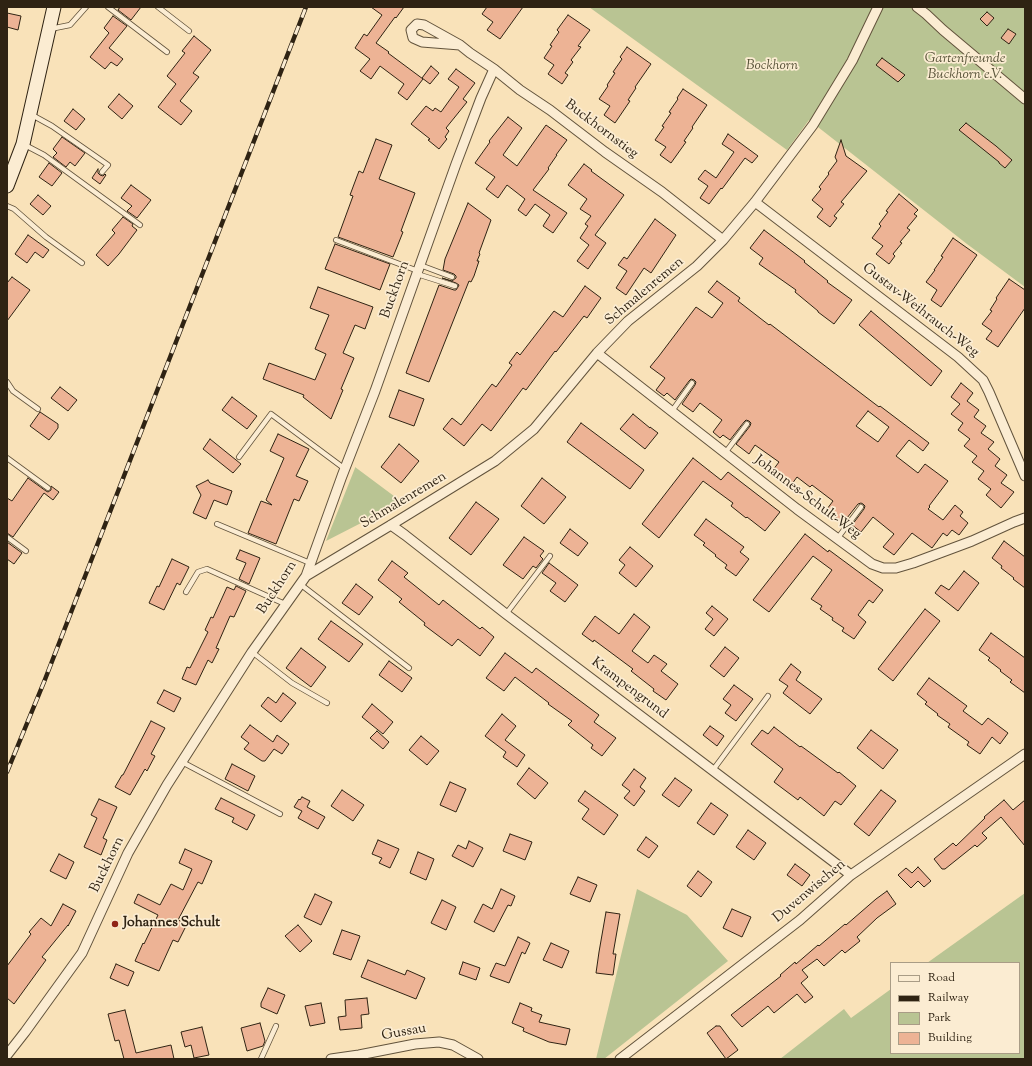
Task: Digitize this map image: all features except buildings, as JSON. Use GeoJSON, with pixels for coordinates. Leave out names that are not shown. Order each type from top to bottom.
{"type":"FeatureCollection","features":[{"type":"Feature","properties":{"kind":"main road"},"geometry":{"type":"LineString","coordinates":[[7,186],[23,144],[54,7]]}},
{"type":"Feature","properties":{"kind":"street","name":"Schmalenremen"},"geometry":{"type":"LineString","coordinates":[[306,576],[495,461],[534,429],[597,353],[628,321],[697,266],[723,240],[755,202],[813,125],[852,61],[878,7]]}},
{"type":"Feature","properties":{"kind":"street"},"geometry":{"type":"LineString","coordinates":[[916,7],[1025,99]]}},
{"type":"Feature","properties":{"kind":"street","name":"Buckhornstieg"},"geometry":{"type":"LineString","coordinates":[[460,45],[422,42],[413,38],[411,30],[417,24],[424,25],[460,45],[520,90],[550,110],[604,152],[662,192],[723,240]]}},
{"type":"Feature","properties":{"kind":"street","name":"Buckhorn"},"geometry":{"type":"LineString","coordinates":[[7,1055],[30,1026],[82,953],[128,853],[167,785],[252,652],[306,576],[345,469],[376,391],[456,164],[481,98],[494,69]]}},
{"type":"Feature","properties":{"kind":"street","name":"Gustav-Weihrauch-Weg"},"geometry":{"type":"LineString","coordinates":[[755,202],[958,357],[983,380],[1025,476]]}},
{"type":"Feature","properties":{"kind":"street","name":"Johannes-Schult-Weg"},"geometry":{"type":"LineString","coordinates":[[597,353],[837,539],[872,564],[883,568],[896,568],[913,563],[972,541],[1025,518]]}},
{"type":"Feature","properties":{"kind":"street","name":"Krampengrund"},"geometry":{"type":"LineString","coordinates":[[391,525],[851,875]]}},
{"type":"Feature","properties":{"kind":"street","name":"Duvenwischen"},"geometry":{"type":"LineString","coordinates":[[620,1059],[800,920],[851,875],[1025,754]]}},
{"type":"Feature","properties":{"kind":"street","name":"Gussau"},"geometry":{"type":"LineString","coordinates":[[331,1059],[416,1044],[440,1042],[453,1045],[478,1059]]}},
{"type":"Feature","properties":{"kind":"lane"},"geometry":{"type":"LineString","coordinates":[[49,29],[70,25],[86,7]]}},
{"type":"Feature","properties":{"kind":"lane"},"geometry":{"type":"LineString","coordinates":[[108,7],[167,52]]}},
{"type":"Feature","properties":{"kind":"lane"},"geometry":{"type":"LineString","coordinates":[[158,7],[189,31]]}},
{"type":"Feature","properties":{"kind":"lane"},"geometry":{"type":"LineString","coordinates":[[30,114],[52,126],[108,165],[102,172]]}},
{"type":"Feature","properties":{"kind":"lane"},"geometry":{"type":"LineString","coordinates":[[23,144],[44,155],[140,225]]}},
{"type":"Feature","properties":{"kind":"lane"},"geometry":{"type":"LineString","coordinates":[[7,206],[14,209],[46,237],[82,263]]}},
{"type":"Feature","properties":{"kind":"lane"},"geometry":{"type":"LineString","coordinates":[[336,240],[418,270],[455,286]]}},
{"type":"Feature","properties":{"kind":"lane"},"geometry":{"type":"LineString","coordinates":[[418,270],[452,277]]}},
{"type":"Feature","properties":{"kind":"lane"},"geometry":{"type":"LineString","coordinates":[[7,382],[13,391],[38,409]]}},
{"type":"Feature","properties":{"kind":"lane"},"geometry":{"type":"LineString","coordinates":[[672,411],[692,383]]}},
{"type":"Feature","properties":{"kind":"lane"},"geometry":{"type":"LineString","coordinates":[[239,457],[271,414],[345,469]]}},
{"type":"Feature","properties":{"kind":"lane"},"geometry":{"type":"LineString","coordinates":[[725,453],[748,424]]}},
{"type":"Feature","properties":{"kind":"lane"},"geometry":{"type":"LineString","coordinates":[[7,458],[48,488]]}},
{"type":"Feature","properties":{"kind":"lane"},"geometry":{"type":"LineString","coordinates":[[837,539],[860,507]]}},
{"type":"Feature","properties":{"kind":"lane"},"geometry":{"type":"LineString","coordinates":[[217,524],[310,563]]}},
{"type":"Feature","properties":{"kind":"lane"},"geometry":{"type":"LineString","coordinates":[[7,537],[26,551]]}},
{"type":"Feature","properties":{"kind":"lane"},"geometry":{"type":"LineString","coordinates":[[506,614],[550,556]]}},
{"type":"Feature","properties":{"kind":"lane"},"geometry":{"type":"LineString","coordinates":[[186,592],[198,572],[207,569],[285,604]]}},
{"type":"Feature","properties":{"kind":"lane"},"geometry":{"type":"LineString","coordinates":[[300,584],[410,668]]}},
{"type":"Feature","properties":{"kind":"lane"},"geometry":{"type":"LineString","coordinates":[[252,652],[292,683],[327,703]]}},
{"type":"Feature","properties":{"kind":"lane"},"geometry":{"type":"LineString","coordinates":[[713,770],[768,696]]}},
{"type":"Feature","properties":{"kind":"lane"},"geometry":{"type":"LineString","coordinates":[[182,762],[280,814]]}},
{"type":"Feature","properties":{"kind":"lane"},"geometry":{"type":"LineString","coordinates":[[261,1059],[276,1026]]}},
{"type":"Feature","properties":{"kind":"green space"},"geometry":{"type":"Polygon","coordinates":[[[589,7],[1025,7],[1025,287],[967,244],[809,120],[787,150],[589,7]]]}},
{"type":"Feature","properties":{"kind":"green space"},"geometry":{"type":"Polygon","coordinates":[[[355,468],[402,502],[326,541],[355,468]]]}},
{"type":"Feature","properties":{"kind":"green space"},"geometry":{"type":"Polygon","coordinates":[[[637,889],[687,915],[728,961],[604,1059],[596,1059],[637,889]]]}},
{"type":"Feature","properties":{"kind":"green space"},"geometry":{"type":"Polygon","coordinates":[[[1025,893],[1025,1059],[780,1059],[844,1009],[851,1018],[890,990],[890,1054],[1020,1054],[1020,962],[928,962],[1025,893]]]}},
{"type":"Feature","properties":{"kind":"railway"},"geometry":{"type":"LineString","coordinates":[[7,772],[44,682],[306,7]]}},
{"type":"Feature","properties":{"kind":"place","name":"Johannes Schult"},"geometry":{"type":"Point","coordinates":[115,924]}},
{"type":"Feature","properties":{"kind":"park label","name":"Bockhorn"},"geometry":{"type":"Point","coordinates":[772,67]}},
{"type":"Feature","properties":{"kind":"park label","name":"Gartenfreunde Buckhorn e.V."},"geometry":{"type":"Point","coordinates":[965,68]}}]}
